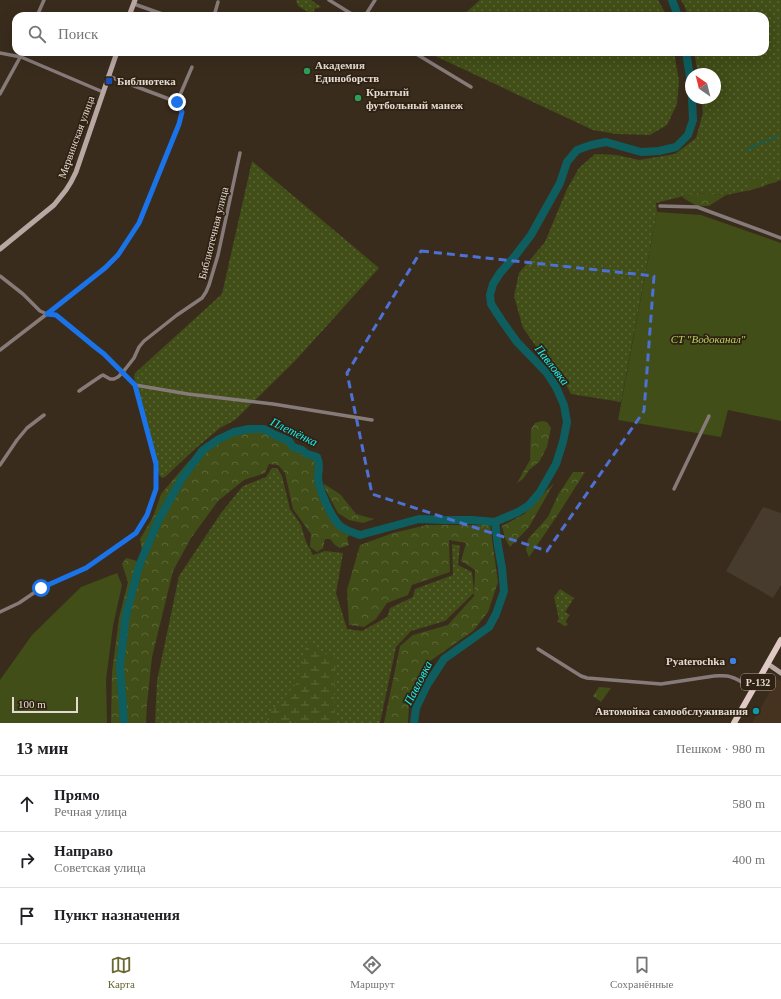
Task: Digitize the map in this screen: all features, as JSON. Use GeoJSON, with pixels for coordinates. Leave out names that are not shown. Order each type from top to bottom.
{"type":"FeatureCollection","features":[{"type":"Feature","properties":{"kind":"main road","name":"Р-132"},"geometry":{"type":"LineString","coordinates":[[734,723],[781,640]]}},
{"type":"Feature","properties":{"kind":"street"},"geometry":{"type":"LineString","coordinates":[[39,12],[44,0]]}},
{"type":"Feature","properties":{"kind":"street"},"geometry":{"type":"LineString","coordinates":[[329,0],[348,12]]}},
{"type":"Feature","properties":{"kind":"street"},"geometry":{"type":"LineString","coordinates":[[368,12],[375,0]]}},
{"type":"Feature","properties":{"kind":"street"},"geometry":{"type":"LineString","coordinates":[[130,12],[134,2],[158,12]]}},
{"type":"Feature","properties":{"kind":"street"},"geometry":{"type":"LineString","coordinates":[[215,12],[218,2]]}},
{"type":"Feature","properties":{"kind":"street"},"geometry":{"type":"LineString","coordinates":[[0,53],[12,55]]}},
{"type":"Feature","properties":{"kind":"street"},"geometry":{"type":"LineString","coordinates":[[16,56],[103,92]]}},
{"type":"Feature","properties":{"kind":"street","name":"Мервинская улица"},"geometry":{"type":"LineString","coordinates":[[0,249],[54,205],[71,182],[76,172],[116,56]]}},
{"type":"Feature","properties":{"kind":"street"},"geometry":{"type":"LineString","coordinates":[[420,56],[471,87]]}},
{"type":"Feature","properties":{"kind":"street"},"geometry":{"type":"LineString","coordinates":[[0,94],[21,57]]}},
{"type":"Feature","properties":{"kind":"street"},"geometry":{"type":"LineString","coordinates":[[177,102],[192,67]]}},
{"type":"Feature","properties":{"kind":"street"},"geometry":{"type":"LineString","coordinates":[[0,350],[105,268],[118,255],[139,223],[179,124],[182,112],[177,102],[108,76]]}},
{"type":"Feature","properties":{"kind":"street","name":"Библиотечная улица"},"geometry":{"type":"LineString","coordinates":[[123,372],[134,358],[144,340],[202,298],[206,292],[218,255],[240,154]]}},
{"type":"Feature","properties":{"kind":"street"},"geometry":{"type":"LineString","coordinates":[[660,206],[697,207],[781,238]]}},
{"type":"Feature","properties":{"kind":"street"},"geometry":{"type":"LineString","coordinates":[[0,276],[23,294],[40,311],[47,314],[56,315],[104,354],[135,385],[156,464],[156,489],[147,515],[136,533],[86,568],[41,588],[19,603],[0,612]]}},
{"type":"Feature","properties":{"kind":"street"},"geometry":{"type":"LineString","coordinates":[[80,391],[103,375],[110,379],[114,379],[123,372]]}},
{"type":"Feature","properties":{"kind":"street"},"geometry":{"type":"LineString","coordinates":[[135,385],[188,394],[273,404],[372,420]]}},
{"type":"Feature","properties":{"kind":"street"},"geometry":{"type":"LineString","coordinates":[[0,465],[27,428],[44,415]]}},
{"type":"Feature","properties":{"kind":"street"},"geometry":{"type":"LineString","coordinates":[[674,489],[709,416]]}},
{"type":"Feature","properties":{"kind":"street"},"geometry":{"type":"LineString","coordinates":[[538,649],[581,676],[587,678],[661,684],[714,676],[730,676],[753,690]]}},
{"type":"Feature","properties":{"kind":"street"},"geometry":{"type":"LineString","coordinates":[[768,664],[781,673]]}},
{"type":"Feature","properties":{"kind":"highlighted area"},"geometry":{"type":"Polygon","coordinates":[[[421,251],[654,276],[644,411],[547,551],[372,494],[347,373],[421,251]]]}},
{"type":"Feature","properties":{"kind":"shaded area"},"geometry":{"type":"Polygon","coordinates":[[[763,507],[781,513],[781,585],[773,598],[726,571],[763,507]]]}},
{"type":"Feature","properties":{"kind":"shaded area"},"geometry":{"type":"Polygon","coordinates":[[[777,679],[781,681],[781,723],[752,723],[777,679]]]}},
{"type":"Feature","properties":{"kind":"green space"},"geometry":{"type":"Polygon","coordinates":[[[296,0],[311,0],[321,7],[314,9],[314,12],[308,12],[298,6],[296,0]]]}},
{"type":"Feature","properties":{"kind":"green space"},"geometry":{"type":"Polygon","coordinates":[[[480,0],[658,0],[665,12],[466,12],[480,0]]]}},
{"type":"Feature","properties":{"kind":"green space"},"geometry":{"type":"Polygon","coordinates":[[[681,0],[781,0],[781,180],[751,190],[726,195],[696,193],[656,203],[657,212],[621,402],[571,394],[562,377],[538,349],[523,328],[514,296],[519,273],[545,242],[567,189],[579,168],[595,154],[617,155],[639,160],[675,154],[696,138],[703,113],[702,104],[721,104],[721,68],[697,68],[695,56],[769,56],[769,12],[687,12],[681,0]]]}},
{"type":"Feature","properties":{"kind":"green space"},"geometry":{"type":"Polygon","coordinates":[[[435,56],[675,56],[679,81],[677,104],[667,125],[650,135],[616,134],[593,130],[435,56]]]}},
{"type":"Feature","properties":{"kind":"green space"},"geometry":{"type":"Polygon","coordinates":[[[252,161],[379,268],[295,361],[235,420],[220,428],[165,477],[162,478],[159,475],[134,377],[135,373],[222,294],[252,161]]]}},
{"type":"Feature","properties":{"kind":"green space"},"geometry":{"type":"Polygon","coordinates":[[[767,174],[771,177],[776,176],[777,182],[768,184],[765,178],[767,174]]]}},
{"type":"Feature","properties":{"kind":"green space"},"geometry":{"type":"Polygon","coordinates":[[[756,178],[762,179],[765,186],[750,190],[748,185],[750,181],[756,178]]]}},
{"type":"Feature","properties":{"kind":"green space"},"geometry":{"type":"Polygon","coordinates":[[[696,193],[726,195],[709,206],[697,206],[683,198],[683,196],[696,193]]]}},
{"type":"Feature","properties":{"kind":"green space","name":"СТ \"Водоканал\""},"geometry":{"type":"Polygon","coordinates":[[[657,212],[701,215],[781,243],[781,421],[728,410],[721,437],[618,420],[657,212]]]}},
{"type":"Feature","properties":{"kind":"green space"},"geometry":{"type":"Polygon","coordinates":[[[542,421],[547,422],[551,428],[547,447],[539,462],[529,470],[523,479],[517,483],[530,460],[531,429],[535,423],[542,421]]]}},
{"type":"Feature","properties":{"kind":"green space"},"geometry":{"type":"Polygon","coordinates":[[[249,429],[264,429],[289,441],[293,447],[317,457],[319,463],[318,478],[326,504],[337,522],[342,527],[352,532],[347,538],[349,545],[340,548],[330,539],[325,539],[323,548],[317,552],[310,547],[311,534],[293,509],[285,473],[278,465],[269,464],[265,473],[244,480],[218,501],[191,538],[173,571],[152,657],[146,723],[111,723],[112,672],[119,618],[128,582],[122,564],[126,558],[137,561],[142,551],[140,539],[153,517],[161,494],[189,461],[197,457],[203,450],[219,439],[234,432],[249,429]]]}},
{"type":"Feature","properties":{"kind":"green space"},"geometry":{"type":"Polygon","coordinates":[[[272,468],[277,468],[282,476],[290,509],[301,525],[306,542],[313,555],[325,551],[343,553],[336,593],[347,629],[362,631],[387,617],[390,608],[413,597],[415,589],[453,575],[452,544],[460,546],[458,565],[472,572],[474,593],[445,621],[411,631],[396,647],[380,723],[155,723],[157,681],[179,576],[221,513],[243,486],[266,477],[272,468]]]}},
{"type":"Feature","properties":{"kind":"green space"},"geometry":{"type":"Polygon","coordinates":[[[573,472],[585,472],[529,557],[526,550],[528,539],[548,517],[558,495],[573,472]]]}},
{"type":"Feature","properties":{"kind":"green space"},"geometry":{"type":"Polygon","coordinates":[[[554,483],[529,527],[510,547],[505,538],[502,526],[524,514],[554,483]]]}},
{"type":"Feature","properties":{"kind":"green space"},"geometry":{"type":"Polygon","coordinates":[[[324,484],[340,494],[356,514],[374,519],[363,523],[349,520],[338,513],[324,487],[324,484]]]}},
{"type":"Feature","properties":{"kind":"green space"},"geometry":{"type":"Polygon","coordinates":[[[427,525],[490,525],[498,582],[488,612],[473,631],[430,661],[409,704],[408,723],[384,723],[400,646],[413,635],[448,625],[474,596],[475,570],[461,561],[466,543],[449,540],[450,572],[412,585],[408,595],[387,603],[376,619],[364,627],[349,625],[347,590],[360,545],[393,533],[427,525]]]}},
{"type":"Feature","properties":{"kind":"green space"},"geometry":{"type":"Polygon","coordinates":[[[117,573],[122,585],[113,626],[106,680],[107,723],[0,723],[0,680],[32,635],[81,587],[117,573]]]}},
{"type":"Feature","properties":{"kind":"green space"},"geometry":{"type":"Polygon","coordinates":[[[560,589],[574,598],[565,612],[570,615],[565,622],[568,624],[566,626],[557,621],[559,619],[554,597],[560,589]]]}},
{"type":"Feature","properties":{"kind":"green space"},"geometry":{"type":"Polygon","coordinates":[[[307,643],[336,660],[334,687],[335,723],[295,723],[293,718],[287,723],[268,723],[267,716],[296,684],[307,643]]]}},
{"type":"Feature","properties":{"kind":"green space"},"geometry":{"type":"Polygon","coordinates":[[[599,687],[611,688],[601,702],[593,696],[599,687]]]}},
{"type":"Feature","properties":{"kind":"waterway","name":"Павловка"},"geometry":{"type":"LineString","coordinates":[[672,0],[676,12]]}},
{"type":"Feature","properties":{"kind":"waterway","name":"Павловка"},"geometry":{"type":"LineString","coordinates":[[687,56],[689,68]]}},
{"type":"Feature","properties":{"kind":"waterway","name":"Плетёнка"},"geometry":{"type":"LineString","coordinates":[[124,723],[120,665],[126,615],[139,566],[158,521],[182,478],[203,450],[219,439],[234,432],[249,429],[264,429],[289,441],[293,447],[317,457],[319,465],[319,483],[329,510],[340,526],[360,535],[419,519],[495,522],[518,512],[529,505],[540,492],[556,464],[567,422],[564,405],[556,387],[547,373],[517,342],[491,304],[490,295],[493,284],[500,273],[531,235],[560,183],[567,162],[577,150],[606,142],[641,152],[659,151],[676,147],[688,135],[693,120],[692,104]]}},
{"type":"Feature","properties":{"kind":"waterway"},"geometry":{"type":"LineString","coordinates":[[747,150],[760,143],[777,137]]}},
{"type":"Feature","properties":{"kind":"waterway","name":"Павловка"},"geometry":{"type":"LineString","coordinates":[[414,723],[416,708],[427,685],[444,659],[489,627],[496,614],[504,591],[495,522]]}},
{"type":"Feature","properties":{"kind":"place","name":"Академия Единоборств"},"geometry":{"type":"Point","coordinates":[307,71]}},
{"type":"Feature","properties":{"kind":"place","name":"Библиотека"},"geometry":{"type":"Point","coordinates":[109,81]}},
{"type":"Feature","properties":{"kind":"place","name":"Крытый футбольный манеж"},"geometry":{"type":"Point","coordinates":[358,98]}},
{"type":"Feature","properties":{"kind":"place","name":"Pyaterochka"},"geometry":{"type":"Point","coordinates":[733,661]}},
{"type":"Feature","properties":{"kind":"place","name":"Автомойка самообслуживания"},"geometry":{"type":"Point","coordinates":[756,711]}},
{"type":"Feature","properties":{"kind":"route"},"geometry":{"type":"LineString","coordinates":[[41,588],[86,568],[136,533],[147,515],[156,489],[156,464],[135,385],[104,354],[56,315],[47,314],[105,268],[118,255],[139,223],[179,124],[182,112],[177,102]]}}]}
